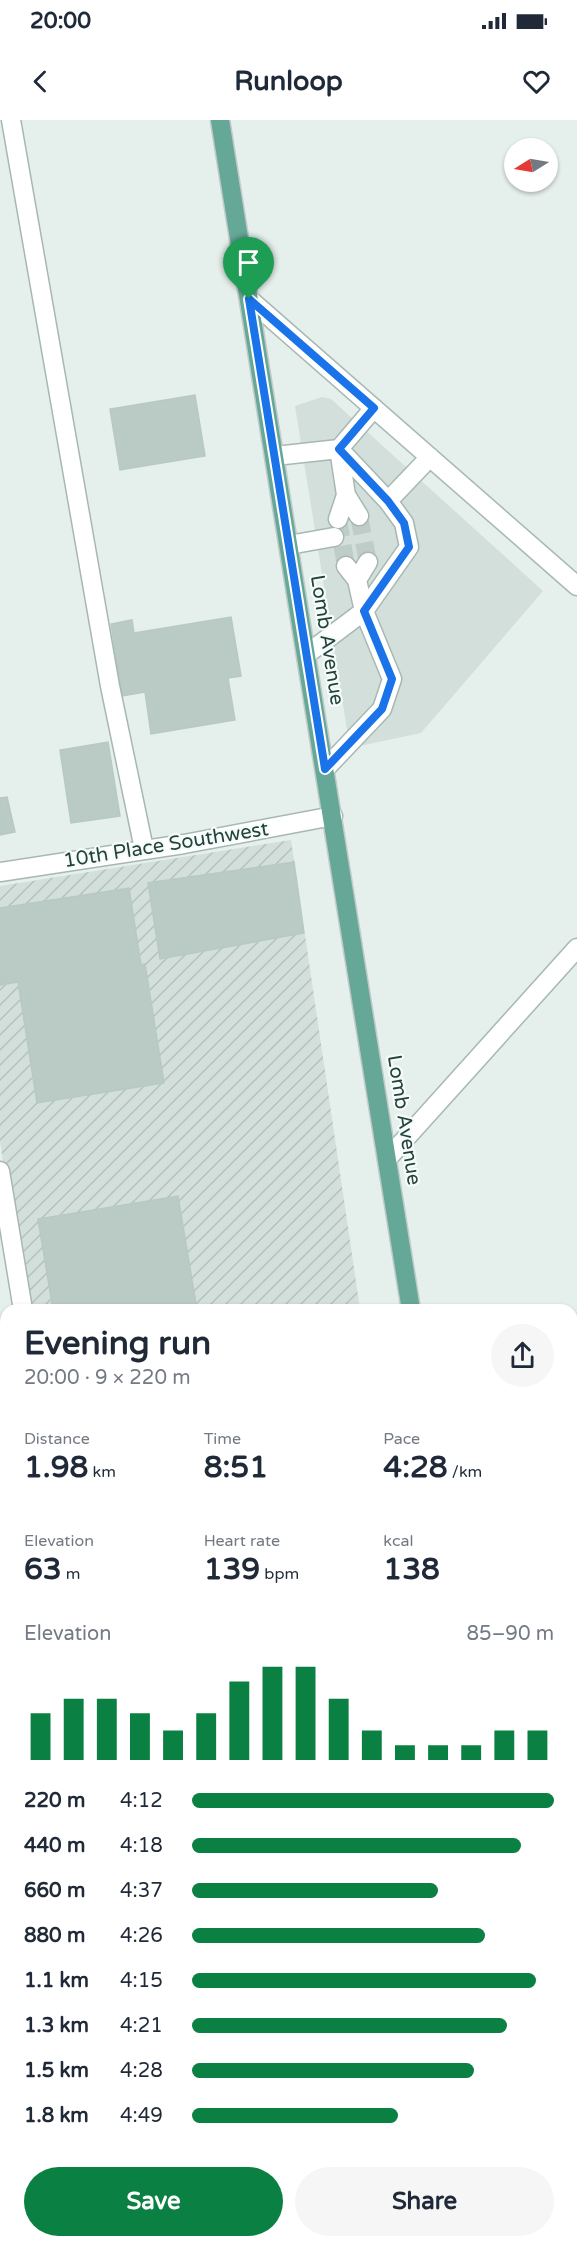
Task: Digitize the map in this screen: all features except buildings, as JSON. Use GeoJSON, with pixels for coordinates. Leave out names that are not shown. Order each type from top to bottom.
{"type":"FeatureCollection","features":[{"type":"Feature","properties":{"kind":"main road","name":"Lomb Avenue"},"geometry":{"type":"LineString","coordinates":[[220,120],[410,1304]]}},
{"type":"Feature","properties":{"kind":"street"},"geometry":{"type":"LineString","coordinates":[[11,120],[110,686],[144,849]]}},
{"type":"Feature","properties":{"kind":"street"},"geometry":{"type":"LineString","coordinates":[[249,299],[577,586]]}},
{"type":"Feature","properties":{"kind":"street"},"geometry":{"type":"LineString","coordinates":[[275,456],[339,449],[374,408]]}},
{"type":"Feature","properties":{"kind":"street"},"geometry":{"type":"LineString","coordinates":[[339,449],[346,495],[359,516]]}},
{"type":"Feature","properties":{"kind":"street"},"geometry":{"type":"LineString","coordinates":[[307,654],[364,611],[409,547],[404,523],[388,501],[339,449]]}},
{"type":"Feature","properties":{"kind":"street"},"geometry":{"type":"LineString","coordinates":[[388,501],[430,457]]}},
{"type":"Feature","properties":{"kind":"street"},"geometry":{"type":"LineString","coordinates":[[338,519],[346,495]]}},
{"type":"Feature","properties":{"kind":"street"},"geometry":{"type":"LineString","coordinates":[[289,545],[334,537]]}},
{"type":"Feature","properties":{"kind":"street"},"geometry":{"type":"LineString","coordinates":[[325,769],[382,709],[392,679],[364,611],[352,573],[368,562]]}},
{"type":"Feature","properties":{"kind":"street","name":"10th Place Southwest"},"geometry":{"type":"LineString","coordinates":[[0,872],[333,816]]}},
{"type":"Feature","properties":{"kind":"street"},"geometry":{"type":"LineString","coordinates":[[388,1158],[577,948]]}},
{"type":"Feature","properties":{"kind":"street"},"geometry":{"type":"LineString","coordinates":[[0,1171],[22,1304]]}},
{"type":"Feature","properties":{"kind":"shaded area"},"geometry":{"type":"Polygon","coordinates":[[[322,397],[331,399],[543,591],[421,733],[350,748],[295,406],[322,397]]]}},
{"type":"Feature","properties":{"kind":"shaded area"},"geometry":{"type":"Polygon","coordinates":[[[291,840],[359,1304],[23,1304],[0,1141],[0,886],[291,840]]]}},
{"type":"Feature","properties":{"kind":"tunnel"},"geometry":{"type":"LineString","coordinates":[[359,516],[368,562]]}},
{"type":"Feature","properties":{"kind":"tunnel"},"geometry":{"type":"LineString","coordinates":[[338,519],[346,566]]}},
{"type":"Feature","properties":{"kind":"route"},"geometry":{"type":"LineString","coordinates":[[249,299],[374,408],[339,449],[388,501],[404,523],[409,547],[364,611],[392,679],[382,709],[325,769],[289,545],[249,299]]}}]}
